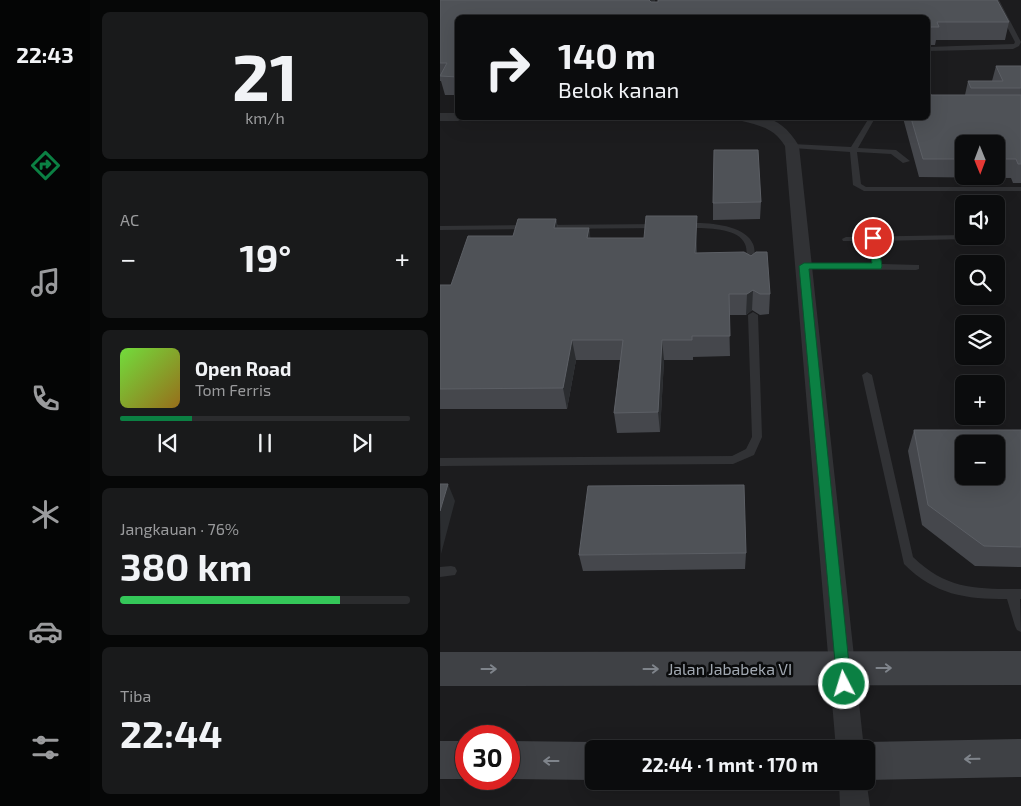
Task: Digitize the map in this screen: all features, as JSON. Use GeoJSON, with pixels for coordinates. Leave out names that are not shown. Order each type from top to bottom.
{"type":"FeatureCollection","features":[{"type":"Feature","properties":{"kind":"street"},"geometry":{"type":"LineString","coordinates":[[440,116],[455,116]]}},
{"type":"Feature","properties":{"kind":"street"},"geometry":{"type":"LineString","coordinates":[[754,120],[777,126],[784,132],[792,146],[849,740]]}},
{"type":"Feature","properties":{"kind":"street","name":"Jalan Jababeka VI"},"geometry":{"type":"LineString","coordinates":[[440,669],[1021,668]]}},
{"type":"Feature","properties":{"kind":"street"},"geometry":{"type":"LineString","coordinates":[[875,761],[1021,758]]}},
{"type":"Feature","properties":{"kind":"street"},"geometry":{"type":"LineString","coordinates":[[440,760],[455,760]]}},
{"type":"Feature","properties":{"kind":"street"},"geometry":{"type":"LineString","coordinates":[[520,760],[585,761]]}},
{"type":"Feature","properties":{"kind":"street"},"geometry":{"type":"LineString","coordinates":[[854,790],[855,806]]}},
{"type":"Feature","properties":{"kind":"lane"},"geometry":{"type":"LineString","coordinates":[[930,49],[1013,47],[1017,45],[1018,42],[996,0]]}},
{"type":"Feature","properties":{"kind":"lane"},"geometry":{"type":"LineString","coordinates":[[871,120],[853,150],[857,185],[864,189],[1021,189]]}},
{"type":"Feature","properties":{"kind":"lane"},"geometry":{"type":"LineString","coordinates":[[792,146],[893,152],[906,161]]}},
{"type":"Feature","properties":{"kind":"lane"},"geometry":{"type":"LineString","coordinates":[[440,228],[717,227],[741,234],[749,243],[750,272]]}},
{"type":"Feature","properties":{"kind":"lane"},"geometry":{"type":"LineString","coordinates":[[846,239],[955,237]]}},
{"type":"Feature","properties":{"kind":"lane"},"geometry":{"type":"LineString","coordinates":[[873,238],[878,266]]}},
{"type":"Feature","properties":{"kind":"lane"},"geometry":{"type":"LineString","coordinates":[[804,266],[916,267]]}},
{"type":"Feature","properties":{"kind":"lane"},"geometry":{"type":"LineString","coordinates":[[440,462],[733,460],[750,452],[757,437],[753,315]]}},
{"type":"Feature","properties":{"kind":"lane"},"geometry":{"type":"LineString","coordinates":[[867,375],[908,560],[920,574],[935,583],[960,591],[1017,594],[1021,626]]}},
{"type":"Feature","properties":{"kind":"shaded area"},"geometry":{"type":"Polygon","coordinates":[[[440,0],[1021,0],[1021,806],[440,806],[440,0]]]}},
{"type":"Feature","properties":{"kind":"building"},"geometry":{"type":"Polygon","coordinates":[[[440,0],[649,0],[651,2],[658,2],[658,0],[997,0],[1009,22],[937,22],[939,27],[930,28],[930,15],[455,15],[455,77],[440,76],[447,63],[440,63],[440,0]]]}},
{"type":"Feature","properties":{"kind":"building"},"geometry":{"type":"Polygon","coordinates":[[[996,66],[1021,66],[1021,88],[971,88],[968,81],[1003,81],[996,66]]]}},
{"type":"Feature","properties":{"kind":"building"},"geometry":{"type":"Polygon","coordinates":[[[930,92],[931,95],[1021,95],[1021,164],[1018,164],[1016,159],[1005,159],[1005,135],[955,135],[955,159],[923,159],[912,120],[930,120],[930,92]]]}},
{"type":"Feature","properties":{"kind":"building"},"geometry":{"type":"Polygon","coordinates":[[[714,150],[758,150],[761,202],[713,203],[714,150]]]}},
{"type":"Feature","properties":{"kind":"building"},"geometry":{"type":"Polygon","coordinates":[[[646,216],[697,216],[695,253],[744,252],[751,256],[756,252],[767,252],[770,294],[760,294],[753,290],[747,294],[729,294],[730,336],[692,336],[692,340],[662,340],[658,412],[614,413],[623,340],[572,340],[563,388],[440,389],[440,285],[451,285],[468,236],[513,236],[518,219],[556,219],[554,228],[589,228],[587,238],[644,238],[646,216]]]}},
{"type":"Feature","properties":{"kind":"building"},"geometry":{"type":"Polygon","coordinates":[[[914,430],[1021,430],[1021,547],[984,546],[928,505],[914,430]]]}},
{"type":"Feature","properties":{"kind":"building"},"geometry":{"type":"Polygon","coordinates":[[[440,484],[448,484],[440,511],[440,484]]]}},
{"type":"Feature","properties":{"kind":"building"},"geometry":{"type":"Polygon","coordinates":[[[744,485],[746,553],[579,555],[588,486],[744,485]]]}},
{"type":"Feature","properties":{"kind":"route"},"geometry":{"type":"LineString","coordinates":[[844,684],[804,266],[878,266],[873,238]]}}]}
